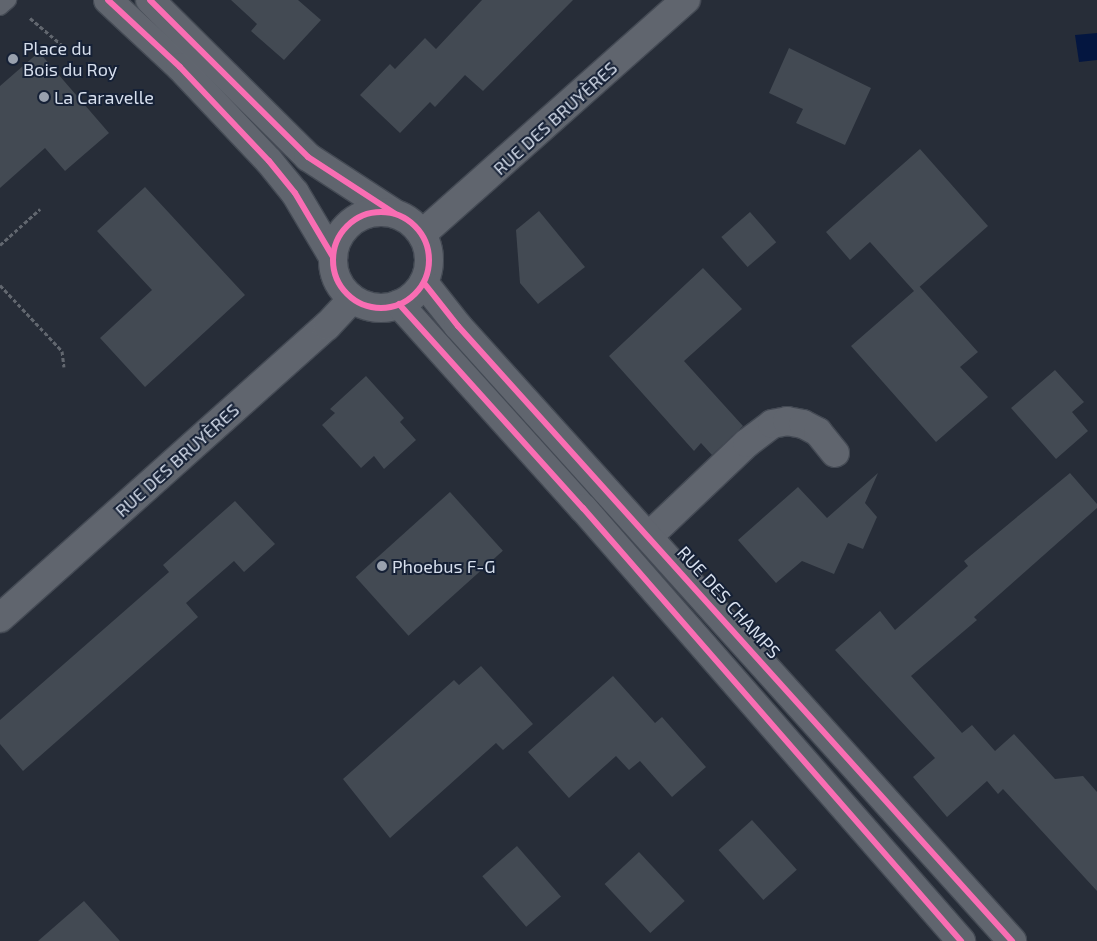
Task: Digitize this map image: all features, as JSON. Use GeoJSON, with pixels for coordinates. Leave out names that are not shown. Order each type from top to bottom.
{"type":"FeatureCollection","features":[{"type":"Feature","properties":{"kind":"street"},"geometry":{"type":"LineString","coordinates":[[108,0],[180,66],[269,160],[295,193],[333,256]]}},
{"type":"Feature","properties":{"kind":"street"},"geometry":{"type":"LineString","coordinates":[[150,0],[308,157],[394,213],[410,221],[422,234],[429,249],[429,267],[424,283],[413,296],[399,304],[383,308],[367,306],[352,298],[341,287],[334,272],[333,256],[337,240],[345,227],[360,216],[376,211],[394,213]]}},
{"type":"Feature","properties":{"kind":"street","name":"RUE DES BRUYÈRES"},"geometry":{"type":"LineString","coordinates":[[422,234],[686,0]]}},
{"type":"Feature","properties":{"kind":"street","name":"RUE DES CHAMPS"},"geometry":{"type":"LineString","coordinates":[[424,283],[458,326],[650,535],[837,749],[1012,941]]}},
{"type":"Feature","properties":{"kind":"street","name":"RUE DES BRUYÈRES"},"geometry":{"type":"LineString","coordinates":[[0,618],[327,326],[352,298]]}},
{"type":"Feature","properties":{"kind":"street"},"geometry":{"type":"LineString","coordinates":[[399,304],[583,508],[961,941]]}},
{"type":"Feature","properties":{"kind":"street"},"geometry":{"type":"LineString","coordinates":[[650,535],[747,443],[772,424],[787,421],[803,424],[818,432],[835,453]]}},
{"type":"Feature","properties":{"kind":"lane"},"geometry":{"type":"LineString","coordinates":[[0,7],[8,0]]}},
{"type":"Feature","properties":{"kind":"path"},"geometry":{"type":"LineString","coordinates":[[27,16],[62,45]]}},
{"type":"Feature","properties":{"kind":"path"},"geometry":{"type":"LineString","coordinates":[[0,245],[40,209]]}},
{"type":"Feature","properties":{"kind":"path"},"geometry":{"type":"LineString","coordinates":[[0,285],[62,352],[64,367]]}},
{"type":"Feature","properties":{"kind":"water"},"geometry":{"type":"Polygon","coordinates":[[[1097,33],[1097,60],[1079,62],[1075,35],[1097,33]]]}},
{"type":"Feature","properties":{"kind":"building"},"geometry":{"type":"Polygon","coordinates":[[[231,0],[298,0],[321,20],[284,60],[251,31],[257,24],[231,0]]]}},
{"type":"Feature","properties":{"kind":"building"},"geometry":{"type":"Polygon","coordinates":[[[482,0],[573,0],[483,91],[465,75],[435,107],[430,102],[400,133],[360,95],[390,64],[395,69],[425,38],[436,49],[482,0]]]}},
{"type":"Feature","properties":{"kind":"building"},"geometry":{"type":"Polygon","coordinates":[[[789,48],[871,88],[845,145],[796,123],[803,109],[769,93],[789,48]]]}},
{"type":"Feature","properties":{"kind":"building"},"geometry":{"type":"Polygon","coordinates":[[[39,52],[109,133],[65,171],[45,148],[0,188],[0,86],[39,52]]]}},
{"type":"Feature","properties":{"kind":"building"},"geometry":{"type":"Polygon","coordinates":[[[920,149],[988,226],[920,287],[978,352],[960,367],[988,397],[936,442],[851,346],[914,291],[870,242],[850,260],[826,232],[920,149]]]}},
{"type":"Feature","properties":{"kind":"building"},"geometry":{"type":"Polygon","coordinates":[[[145,187],[245,295],[145,387],[100,338],[152,290],[97,231],[145,187]]]}},
{"type":"Feature","properties":{"kind":"building"},"geometry":{"type":"Polygon","coordinates":[[[539,211],[585,267],[538,304],[520,283],[516,230],[539,211]]]}},
{"type":"Feature","properties":{"kind":"building"},"geometry":{"type":"Polygon","coordinates":[[[750,212],[776,242],[748,267],[721,237],[750,212]]]}},
{"type":"Feature","properties":{"kind":"building"},"geometry":{"type":"Polygon","coordinates":[[[703,268],[742,309],[684,361],[743,426],[712,455],[701,443],[694,451],[609,356],[703,268]]]}},
{"type":"Feature","properties":{"kind":"building"},"geometry":{"type":"Polygon","coordinates":[[[1055,370],[1084,402],[1072,412],[1088,431],[1056,459],[1011,408],[1055,370]]]}},
{"type":"Feature","properties":{"kind":"building"},"geometry":{"type":"Polygon","coordinates":[[[366,376],[404,418],[400,422],[416,440],[384,469],[374,456],[361,468],[322,425],[335,413],[330,409],[366,376]]]}},
{"type":"Feature","properties":{"kind":"building"},"geometry":{"type":"Polygon","coordinates":[[[878,473],[865,503],[877,517],[863,549],[848,543],[834,574],[802,561],[776,583],[738,540],[798,487],[827,518],[878,473]]]}},
{"type":"Feature","properties":{"kind":"building"},"geometry":{"type":"Polygon","coordinates":[[[1070,473],[1097,504],[1097,508],[974,617],[977,620],[911,676],[962,733],[972,725],[995,751],[1014,734],[1055,779],[1083,776],[1097,792],[1097,891],[1003,789],[998,794],[987,781],[947,817],[913,777],[935,758],[835,650],[880,611],[895,630],[968,566],[964,561],[1070,473]]]}},
{"type":"Feature","properties":{"kind":"building"},"geometry":{"type":"Polygon","coordinates":[[[450,492],[503,551],[408,636],[356,577],[450,492]]]}},
{"type":"Feature","properties":{"kind":"building"},"geometry":{"type":"Polygon","coordinates":[[[235,501],[275,544],[244,572],[234,561],[186,603],[198,617],[23,771],[0,744],[0,720],[169,572],[163,565],[235,501]]]}},
{"type":"Feature","properties":{"kind":"building"},"geometry":{"type":"Polygon","coordinates":[[[481,666],[533,724],[503,750],[496,743],[390,838],[343,779],[454,680],[459,685],[481,666]]]}},
{"type":"Feature","properties":{"kind":"building"},"geometry":{"type":"Polygon","coordinates":[[[613,676],[655,723],[662,717],[706,767],[672,797],[640,761],[629,770],[616,756],[569,798],[528,752],[613,676]]]}},
{"type":"Feature","properties":{"kind":"building"},"geometry":{"type":"Polygon","coordinates":[[[752,820],[797,870],[763,900],[719,850],[752,820]]]}},
{"type":"Feature","properties":{"kind":"building"},"geometry":{"type":"Polygon","coordinates":[[[517,846],[561,897],[526,927],[482,876],[517,846]]]}},
{"type":"Feature","properties":{"kind":"building"},"geometry":{"type":"Polygon","coordinates":[[[639,852],[685,901],[650,933],[605,884],[639,852]]]}},
{"type":"Feature","properties":{"kind":"building"},"geometry":{"type":"Polygon","coordinates":[[[84,901],[120,941],[38,941],[84,901]]]}},
{"type":"Feature","properties":{"kind":"cycle path"},"geometry":{"type":"LineString","coordinates":[[108,0],[180,67],[269,161],[295,193],[333,257]]}},
{"type":"Feature","properties":{"kind":"cycle path"},"geometry":{"type":"LineString","coordinates":[[150,0],[308,157],[394,213]]}},
{"type":"Feature","properties":{"kind":"cycle path"},"geometry":{"type":"LineString","coordinates":[[381,212],[399,216],[415,226],[425,242],[429,260],[425,278],[415,294],[399,304],[381,308],[363,304],[347,294],[337,278],[333,260],[337,242],[347,226],[363,216],[381,212]]}},
{"type":"Feature","properties":{"kind":"cycle path"},"geometry":{"type":"LineString","coordinates":[[424,283],[458,326],[1012,941]]}},
{"type":"Feature","properties":{"kind":"cycle path"},"geometry":{"type":"LineString","coordinates":[[399,304],[583,508],[961,941]]}},
{"type":"Feature","properties":{"kind":"place","name":"Place du Bois du Roy"},"geometry":{"type":"Point","coordinates":[13,59]}},
{"type":"Feature","properties":{"kind":"place","name":"La Caravelle"},"geometry":{"type":"Point","coordinates":[44,97]}},
{"type":"Feature","properties":{"kind":"place","name":"Phoebus F-G"},"geometry":{"type":"Point","coordinates":[382,566]}}]}
